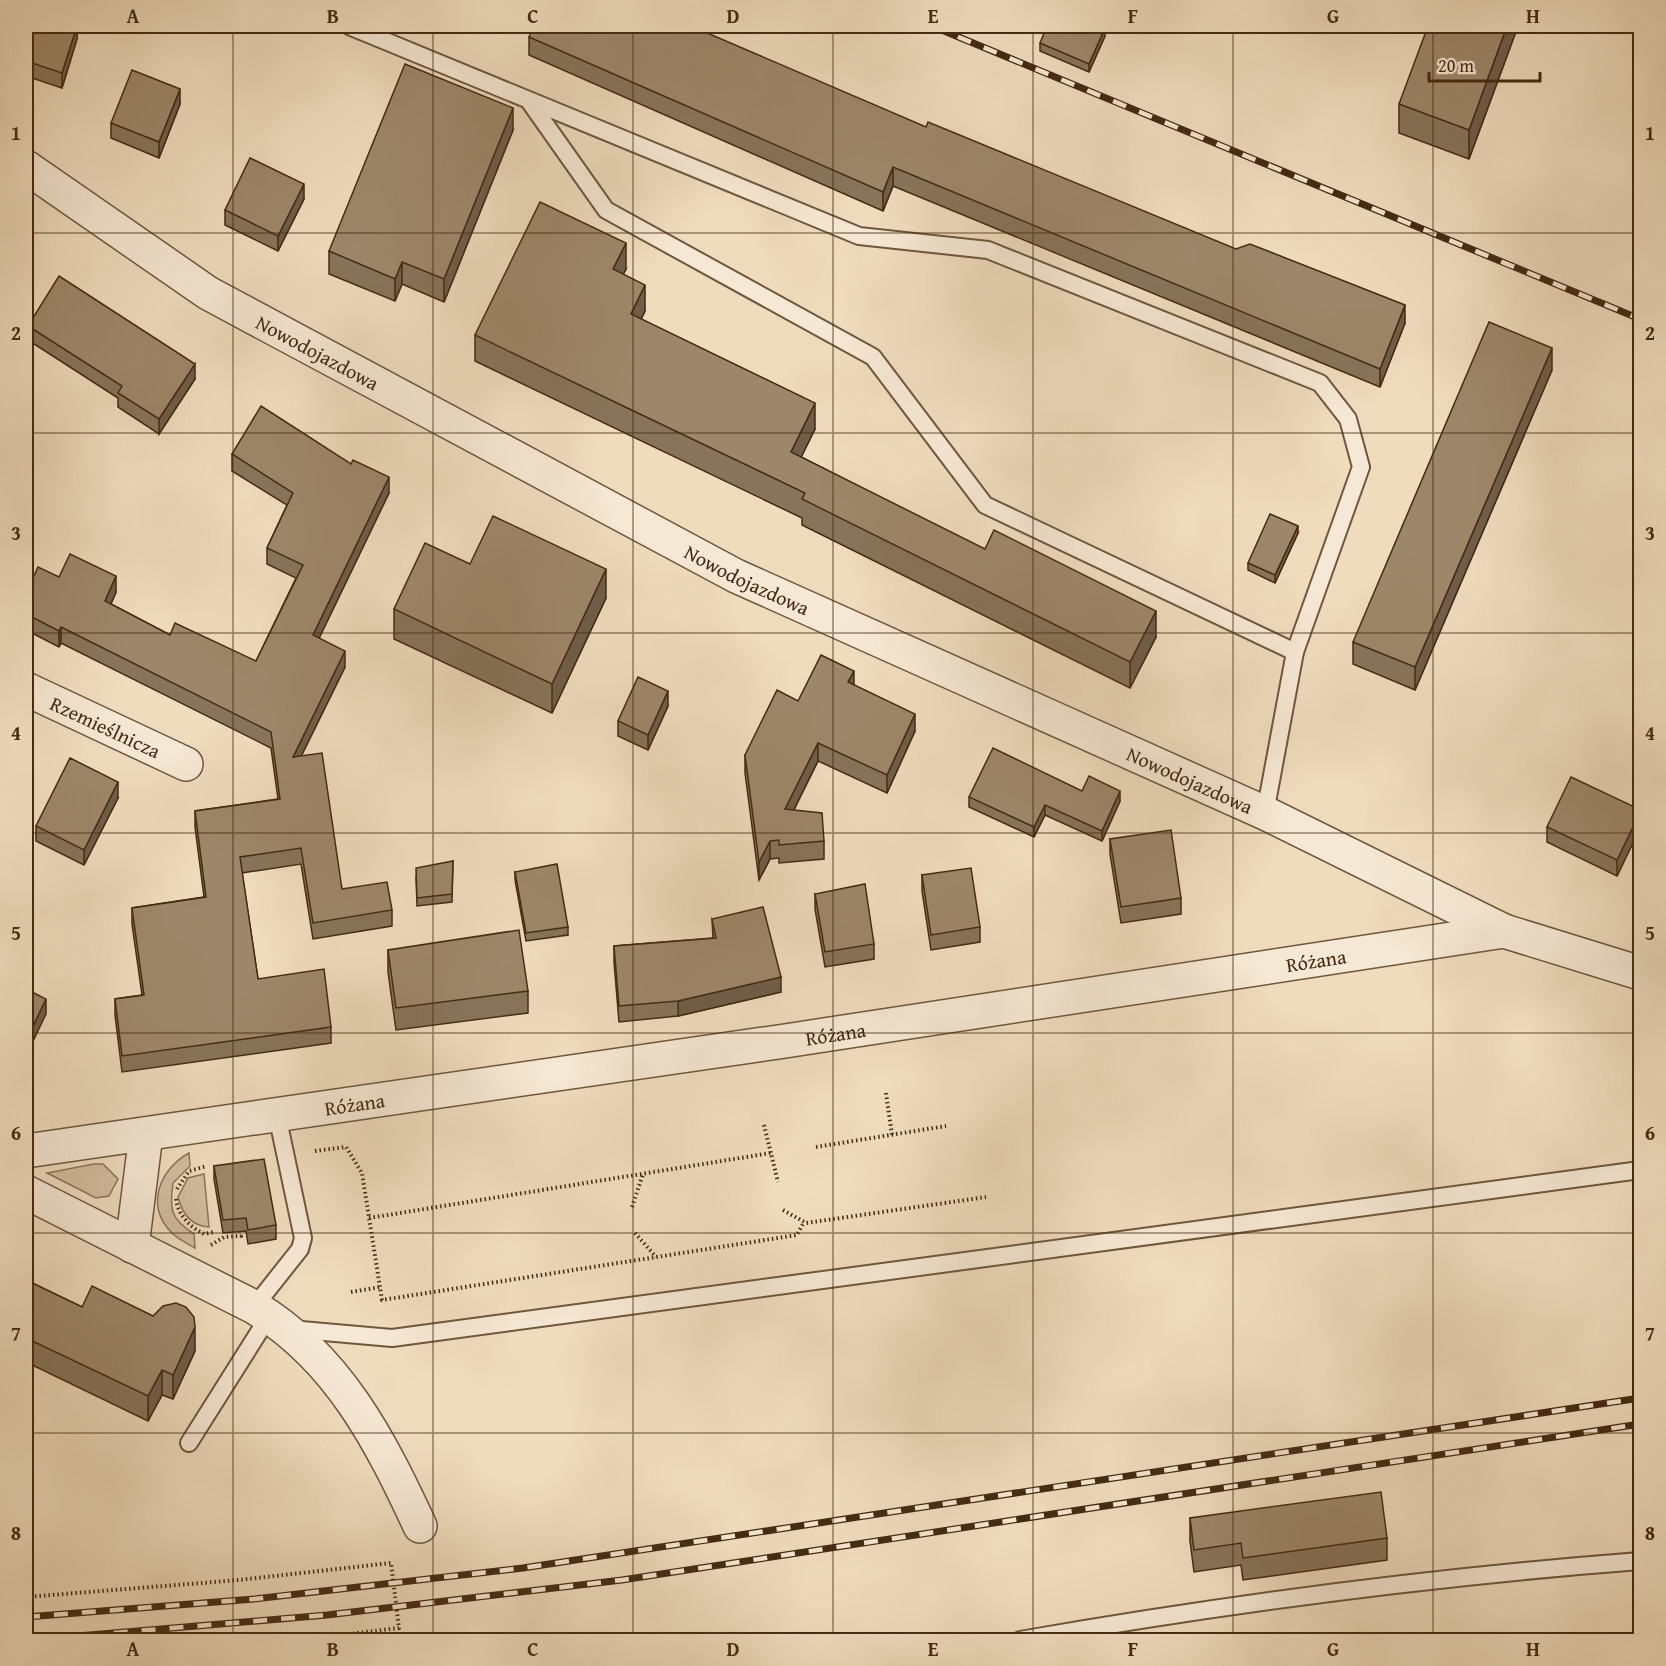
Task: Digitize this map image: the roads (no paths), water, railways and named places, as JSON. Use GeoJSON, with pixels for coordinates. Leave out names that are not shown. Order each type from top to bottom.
{"type":"FeatureCollection","features":[{"type":"Feature","properties":{"kind":"street","name":"Nowodojazdowa"},"geometry":{"type":"LineString","coordinates":[[26,167],[208,293],[736,576],[1265,813],[1504,931]]}},
{"type":"Feature","properties":{"kind":"street","name":"Rzemieślnicza"},"geometry":{"type":"LineString","coordinates":[[26,689],[186,764]]}},
{"type":"Feature","properties":{"kind":"street","name":"Różana"},"geometry":{"type":"LineString","coordinates":[[26,1151],[785,1041],[1504,931],[1641,973]]}},
{"type":"Feature","properties":{"kind":"street"},"geometry":{"type":"LineString","coordinates":[[132,1246],[147,1134]]}},
{"type":"Feature","properties":{"kind":"street"},"geometry":{"type":"LineString","coordinates":[[26,1192],[270,1317],[344,1388],[386,1453],[420,1526]]}},
{"type":"Feature","properties":{"kind":"lane"},"geometry":{"type":"LineString","coordinates":[[349,26],[859,236],[988,250],[1320,382],[1348,419],[1361,466],[1295,652],[1265,813]]}},
{"type":"Feature","properties":{"kind":"lane"},"geometry":{"type":"LineString","coordinates":[[528,100],[606,210],[873,357],[984,505],[1295,652]]}},
{"type":"Feature","properties":{"kind":"lane"},"geometry":{"type":"LineString","coordinates":[[189,1443],[270,1317],[303,1238],[277,1115]]}},
{"type":"Feature","properties":{"kind":"lane"},"geometry":{"type":"LineString","coordinates":[[270,1317],[392,1338],[1641,1170]]}},
{"type":"Feature","properties":{"kind":"lane"},"geometry":{"type":"LineString","coordinates":[[1020,1641],[1275,1599],[1548,1568],[1641,1561]]}},
{"type":"Feature","properties":{"kind":"railway"},"geometry":{"type":"LineString","coordinates":[[932,26],[1640,319]]}},
{"type":"Feature","properties":{"kind":"railway"},"geometry":{"type":"LineString","coordinates":[[26,1617],[254,1599],[523,1568],[1640,1398]]}},
{"type":"Feature","properties":{"kind":"railway"},"geometry":{"type":"LineString","coordinates":[[30,1640],[327,1615],[622,1580],[1640,1424]]}}]}
